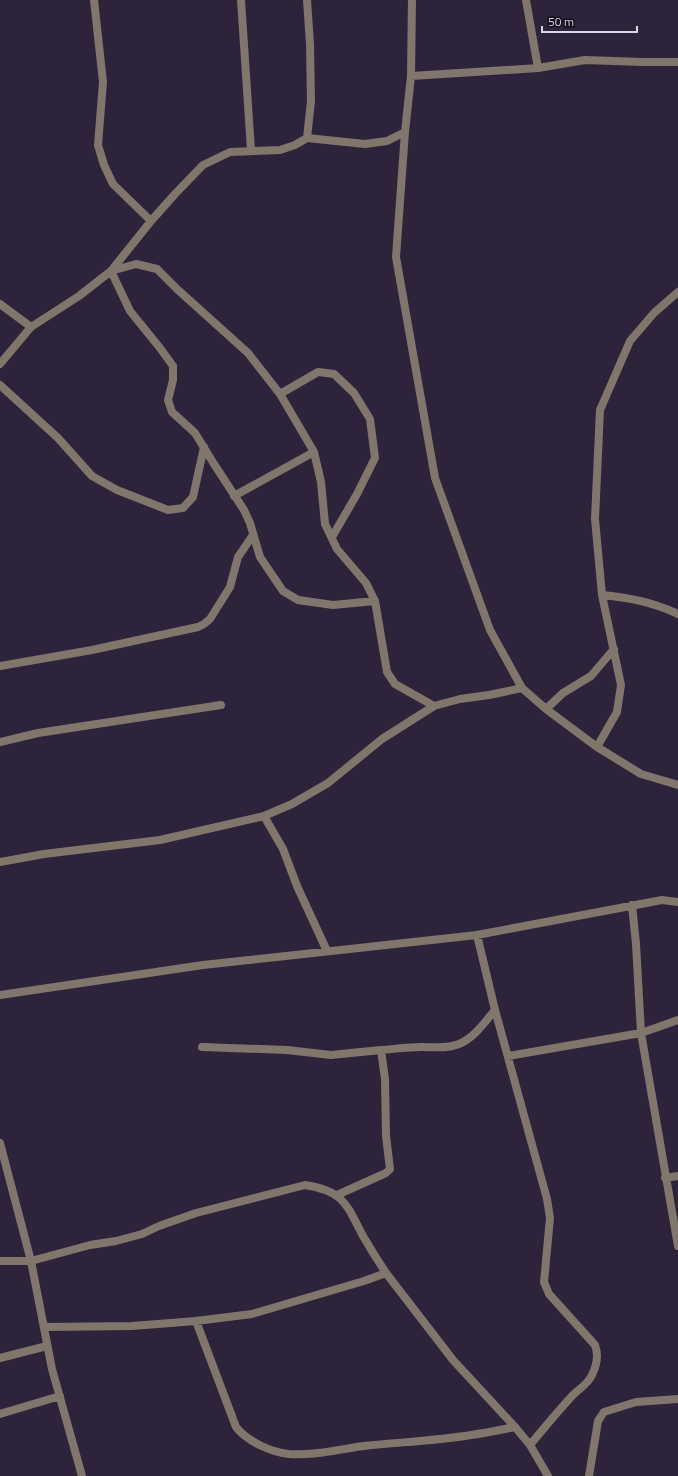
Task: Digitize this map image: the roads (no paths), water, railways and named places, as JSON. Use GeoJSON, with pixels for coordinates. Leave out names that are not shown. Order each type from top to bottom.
{"type":"FeatureCollection","features":[{"type":"Feature","properties":{"kind":"street"},"geometry":{"type":"LineString","coordinates":[[94,0],[103,82],[98,145],[104,166],[113,184],[151,221]]}},
{"type":"Feature","properties":{"kind":"street"},"geometry":{"type":"LineString","coordinates":[[240,0],[251,150]]}},
{"type":"Feature","properties":{"kind":"street"},"geometry":{"type":"LineString","coordinates":[[307,0],[310,44],[311,101],[307,138]]}},
{"type":"Feature","properties":{"kind":"street"},"geometry":{"type":"LineString","coordinates":[[412,0],[411,76],[405,132],[396,257],[435,478],[490,630],[522,688],[546,709],[597,748],[641,774],[678,785]]}},
{"type":"Feature","properties":{"kind":"street"},"geometry":{"type":"LineString","coordinates":[[526,0],[538,68]]}},
{"type":"Feature","properties":{"kind":"street"},"geometry":{"type":"LineString","coordinates":[[411,76],[538,68],[585,60],[678,62]]}},
{"type":"Feature","properties":{"kind":"street"},"geometry":{"type":"LineString","coordinates":[[0,364],[31,327],[79,296],[111,271],[174,194],[203,165],[230,152],[280,150],[295,145],[307,138],[365,144],[387,141],[405,132]]}},
{"type":"Feature","properties":{"kind":"street"},"geometry":{"type":"LineString","coordinates":[[111,271],[136,264],[157,269],[248,354],[280,394],[314,452],[321,482],[325,524],[337,549],[366,583],[375,601],[387,672],[395,684],[434,706]]}},
{"type":"Feature","properties":{"kind":"street"},"geometry":{"type":"LineString","coordinates":[[111,271],[130,311],[160,348],[172,366],[173,380],[168,400],[172,412],[195,433],[244,510],[250,523],[260,557],[283,591],[298,600],[333,605],[375,601]]}},
{"type":"Feature","properties":{"kind":"street"},"geometry":{"type":"LineString","coordinates":[[597,748],[617,712],[621,685],[602,595],[595,519],[600,410],[630,341],[654,313],[678,292]]}},
{"type":"Feature","properties":{"kind":"street"},"geometry":{"type":"LineString","coordinates":[[0,304],[31,327]]}},
{"type":"Feature","properties":{"kind":"street"},"geometry":{"type":"LineString","coordinates":[[280,394],[318,372],[334,374],[354,394],[370,419],[375,458],[357,494],[332,537]]}},
{"type":"Feature","properties":{"kind":"street"},"geometry":{"type":"LineString","coordinates":[[0,385],[58,438],[92,476],[117,490],[168,510],[183,508],[193,497],[204,447]]}},
{"type":"Feature","properties":{"kind":"street"},"geometry":{"type":"LineString","coordinates":[[234,496],[314,452]]}},
{"type":"Feature","properties":{"kind":"street"},"geometry":{"type":"LineString","coordinates":[[199,470],[214,464]]}},
{"type":"Feature","properties":{"kind":"street"},"geometry":{"type":"LineString","coordinates":[[0,666],[92,650],[198,627],[204,624],[210,619],[230,587],[238,557],[253,535]]}},
{"type":"Feature","properties":{"kind":"street"},"geometry":{"type":"LineString","coordinates":[[602,595],[632,598],[659,605],[678,614]]}},
{"type":"Feature","properties":{"kind":"street"},"geometry":{"type":"LineString","coordinates":[[546,709],[563,693],[590,676],[614,649]]}},
{"type":"Feature","properties":{"kind":"street"},"geometry":{"type":"LineString","coordinates":[[0,862],[44,854],[160,840],[264,816],[292,804],[328,783],[382,740],[434,706],[460,699],[522,688]]}},
{"type":"Feature","properties":{"kind":"street"},"geometry":{"type":"LineString","coordinates":[[0,742],[38,732],[221,705]]}},
{"type":"Feature","properties":{"kind":"street"},"geometry":{"type":"LineString","coordinates":[[264,816],[283,849],[297,886],[327,951]]}},
{"type":"Feature","properties":{"kind":"street"},"geometry":{"type":"LineString","coordinates":[[0,995],[203,965],[477,935],[662,900],[678,902]]}},
{"type":"Feature","properties":{"kind":"street"},"geometry":{"type":"LineString","coordinates":[[632,905],[636,944],[641,1033],[678,1246]]}},
{"type":"Feature","properties":{"kind":"street"},"geometry":{"type":"LineString","coordinates":[[477,935],[495,1010],[547,1199],[550,1218],[544,1282],[549,1294],[595,1345],[598,1353],[594,1369],[587,1383],[574,1394],[530,1445]]}},
{"type":"Feature","properties":{"kind":"street"},"geometry":{"type":"LineString","coordinates":[[202,1047],[287,1050],[331,1055],[422,1047],[451,1047],[460,1044],[472,1035],[484,1024],[495,1010]]}},
{"type":"Feature","properties":{"kind":"street"},"geometry":{"type":"LineString","coordinates":[[508,1056],[641,1033],[678,1020]]}},
{"type":"Feature","properties":{"kind":"street"},"geometry":{"type":"LineString","coordinates":[[337,1196],[386,1173],[390,1169],[386,1136],[385,1079],[381,1050]]}},
{"type":"Feature","properties":{"kind":"street"},"geometry":{"type":"LineString","coordinates":[[0,1142],[31,1261],[45,1327],[47,1346],[82,1476]]}},
{"type":"Feature","properties":{"kind":"street"},"geometry":{"type":"LineString","coordinates":[[666,1178],[678,1176]]}},
{"type":"Feature","properties":{"kind":"street"},"geometry":{"type":"LineString","coordinates":[[0,1261],[31,1261],[90,1245],[116,1241],[142,1234],[159,1226],[196,1213],[305,1184],[322,1187],[337,1196],[348,1206],[386,1273],[453,1360],[530,1445],[548,1476]]}},
{"type":"Feature","properties":{"kind":"street"},"geometry":{"type":"LineString","coordinates":[[45,1327],[132,1326],[196,1321],[252,1314],[364,1281],[386,1273]]}},
{"type":"Feature","properties":{"kind":"street"},"geometry":{"type":"LineString","coordinates":[[196,1321],[236,1427],[250,1440],[272,1449],[290,1454],[306,1453],[471,1435],[515,1427]]}},
{"type":"Feature","properties":{"kind":"street"},"geometry":{"type":"LineString","coordinates":[[0,1358],[47,1346]]}},
{"type":"Feature","properties":{"kind":"street"},"geometry":{"type":"LineString","coordinates":[[0,1414],[60,1396]]}},
{"type":"Feature","properties":{"kind":"street"},"geometry":{"type":"LineString","coordinates":[[589,1476],[598,1421],[604,1412],[636,1402],[678,1399]]}}]}
